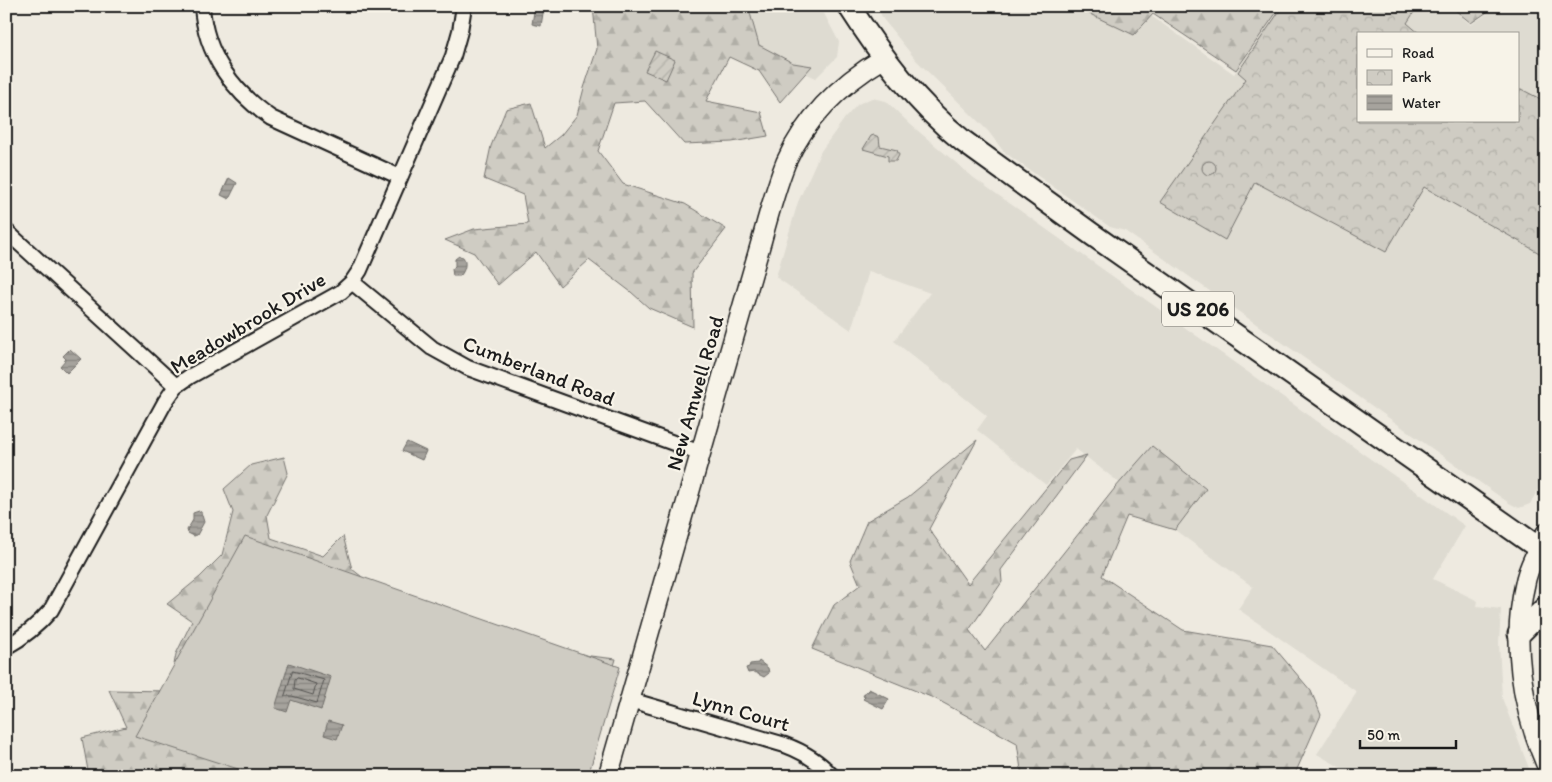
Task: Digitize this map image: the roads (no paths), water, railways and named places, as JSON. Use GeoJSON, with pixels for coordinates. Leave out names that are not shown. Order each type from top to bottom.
{"type":"FeatureCollection","features":[{"type":"Feature","properties":{"kind":"main road","name":"US 206"},"geometry":{"type":"LineString","coordinates":[[849,6],[884,58],[915,95],[946,127],[996,166],[1544,550]]}},
{"type":"Feature","properties":{"kind":"main road"},"geometry":{"type":"LineString","coordinates":[[1519,634],[1546,607]]}},
{"type":"Feature","properties":{"kind":"street"},"geometry":{"type":"LineString","coordinates":[[202,6],[207,36],[224,73],[234,87],[258,109],[271,118],[400,177]]}},
{"type":"Feature","properties":{"kind":"street","name":"Meadowbrook Drive"},"geometry":{"type":"LineString","coordinates":[[6,647],[38,625],[51,610],[165,402],[176,386],[197,372],[341,292],[352,282],[360,270],[453,56],[464,6]]}},
{"type":"Feature","properties":{"kind":"street","name":"New Amwell Road"},"geometry":{"type":"LineString","coordinates":[[608,776],[774,196],[786,162],[800,136],[815,115],[831,98],[848,82],[884,58]]}},
{"type":"Feature","properties":{"kind":"street"},"geometry":{"type":"LineString","coordinates":[[6,230],[176,386]]}},
{"type":"Feature","properties":{"kind":"street","name":"Cumberland Road"},"geometry":{"type":"LineString","coordinates":[[352,282],[432,348],[468,368],[701,454]]}},
{"type":"Feature","properties":{"kind":"street"},"geometry":{"type":"LineString","coordinates":[[1544,550],[1526,578],[1519,634],[1519,658],[1527,712],[1546,764]]}},
{"type":"Feature","properties":{"kind":"street","name":"Lynn Court"},"geometry":{"type":"LineString","coordinates":[[630,700],[800,750],[813,758],[832,776]]}},
{"type":"Feature","properties":{"kind":"water"},"geometry":{"type":"Polygon","coordinates":[[[535,6],[544,7],[541,26],[532,24],[535,6]]]}},
{"type":"Feature","properties":{"kind":"water"},"geometry":{"type":"Polygon","coordinates":[[[229,178],[237,183],[229,199],[221,195],[229,178]]]}},
{"type":"Feature","properties":{"kind":"water"},"geometry":{"type":"Polygon","coordinates":[[[459,256],[464,259],[464,269],[460,276],[453,276],[452,269],[455,266],[455,259],[459,256]]]}},
{"type":"Feature","properties":{"kind":"water"},"geometry":{"type":"Polygon","coordinates":[[[70,349],[81,359],[67,373],[60,366],[66,359],[63,356],[70,349]]]}},
{"type":"Feature","properties":{"kind":"water"},"geometry":{"type":"Polygon","coordinates":[[[407,442],[426,451],[422,460],[402,451],[407,442]]]}},
{"type":"Feature","properties":{"kind":"water"},"geometry":{"type":"Polygon","coordinates":[[[199,511],[204,522],[197,535],[194,536],[188,533],[187,530],[193,520],[193,513],[199,511]]]}},
{"type":"Feature","properties":{"kind":"water"},"geometry":{"type":"Polygon","coordinates":[[[759,661],[768,668],[769,673],[764,677],[754,672],[748,673],[746,668],[750,664],[758,663],[759,661]]]}},
{"type":"Feature","properties":{"kind":"water"},"geometry":{"type":"Polygon","coordinates":[[[289,663],[331,677],[321,710],[291,700],[287,712],[275,708],[289,663]]]}},
{"type":"Feature","properties":{"kind":"water"},"geometry":{"type":"Polygon","coordinates":[[[869,689],[889,699],[883,709],[863,699],[866,691],[868,692],[869,689]]]}},
{"type":"Feature","properties":{"kind":"water"},"geometry":{"type":"Polygon","coordinates":[[[328,721],[342,725],[337,739],[324,735],[328,721]]]}}]}
